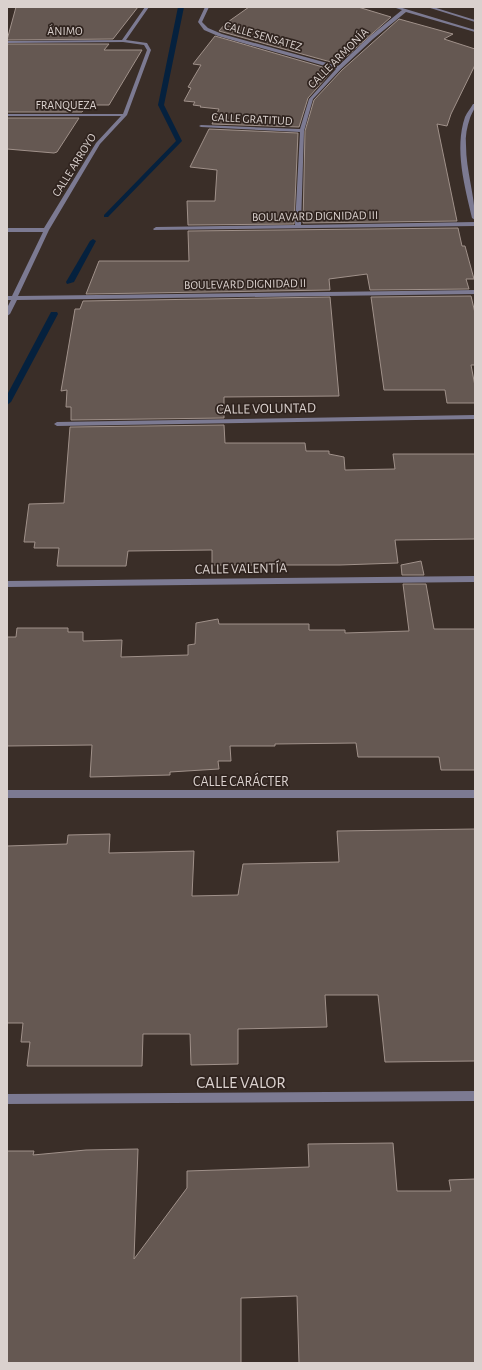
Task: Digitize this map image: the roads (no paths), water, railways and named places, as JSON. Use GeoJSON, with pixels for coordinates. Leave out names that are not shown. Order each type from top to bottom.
{"type":"FeatureCollection","features":[{"type":"Feature","properties":{"kind":"street"},"geometry":{"type":"LineString","coordinates":[[123,41],[147,7]]}},
{"type":"Feature","properties":{"kind":"street","name":"CALLE SENSATEZ"},"geometry":{"type":"LineString","coordinates":[[207,7],[200,22],[206,29],[220,35],[339,68]]}},
{"type":"Feature","properties":{"kind":"street"},"geometry":{"type":"LineString","coordinates":[[395,7],[475,31]]}},
{"type":"Feature","properties":{"kind":"street"},"geometry":{"type":"LineString","coordinates":[[429,7],[475,21]]}},
{"type":"Feature","properties":{"kind":"street","name":"CALLE ARMONÍA"},"geometry":{"type":"LineString","coordinates":[[298,227],[302,131],[311,100],[339,68],[371,38],[405,10]]}},
{"type":"Feature","properties":{"kind":"street","name":"ÁNIMO"},"geometry":{"type":"LineString","coordinates":[[7,42],[123,41]]}},
{"type":"Feature","properties":{"kind":"street","name":"CALLE ARROYO"},"geometry":{"type":"LineString","coordinates":[[7,314],[16,298],[46,230],[98,143],[125,115],[149,50],[145,44],[123,41]]}},
{"type":"Feature","properties":{"kind":"street"},"geometry":{"type":"LineString","coordinates":[[475,104],[464,127],[464,170],[475,218]]}},
{"type":"Feature","properties":{"kind":"street","name":"FRANQUEZA"},"geometry":{"type":"LineString","coordinates":[[7,115],[125,115]]}},
{"type":"Feature","properties":{"kind":"street","name":"CALLE GRATITUD"},"geometry":{"type":"LineString","coordinates":[[201,126],[302,131]]}},
{"type":"Feature","properties":{"kind":"street","name":"BOULAVARD DIGNIDAD III"},"geometry":{"type":"LineString","coordinates":[[156,229],[475,224]]}},
{"type":"Feature","properties":{"kind":"street"},"geometry":{"type":"LineString","coordinates":[[7,230],[46,230]]}},
{"type":"Feature","properties":{"kind":"street","name":"BOULEVARD DIGNIDAD II"},"geometry":{"type":"LineString","coordinates":[[7,298],[475,292]]}},
{"type":"Feature","properties":{"kind":"street","name":"CALLE VOLUNTAD"},"geometry":{"type":"LineString","coordinates":[[57,424],[475,417]]}},
{"type":"Feature","properties":{"kind":"street","name":"CALLE VALENTÍA"},"geometry":{"type":"LineString","coordinates":[[7,584],[475,579]]}},
{"type":"Feature","properties":{"kind":"street","name":"CALLE CARÁCTER"},"geometry":{"type":"LineString","coordinates":[[7,794],[475,794]]}},
{"type":"Feature","properties":{"kind":"street","name":"CALLE VALOR"},"geometry":{"type":"LineString","coordinates":[[7,1099],[475,1096]]}},
{"type":"Feature","properties":{"kind":"waterway"},"geometry":{"type":"LineString","coordinates":[[106,216],[179,141],[161,105],[181,7]]}},
{"type":"Feature","properties":{"kind":"waterway"},"geometry":{"type":"LineString","coordinates":[[70,282],[93,241]]}},
{"type":"Feature","properties":{"kind":"waterway"},"geometry":{"type":"LineString","coordinates":[[7,402],[54,314]]}}]}
